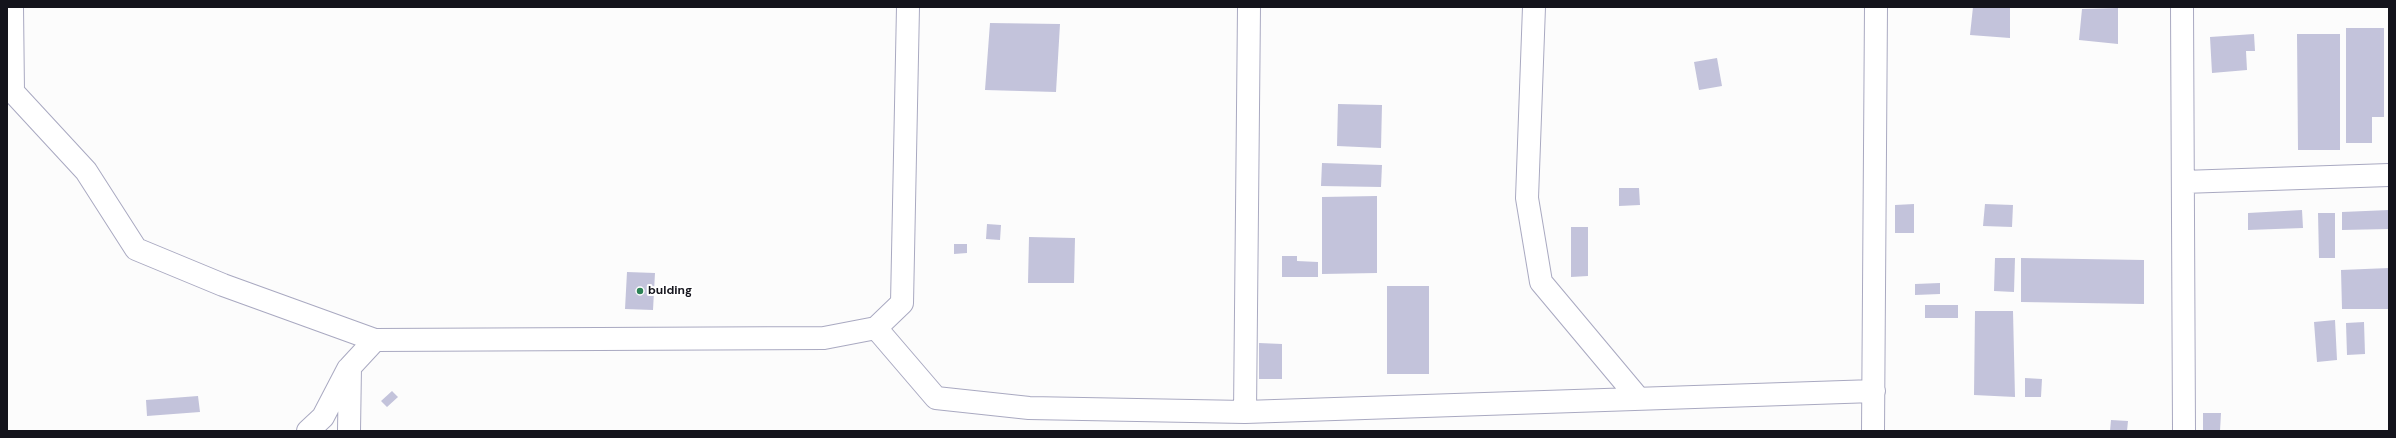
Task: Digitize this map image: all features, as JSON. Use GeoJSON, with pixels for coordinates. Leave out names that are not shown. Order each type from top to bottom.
{"type":"FeatureCollection","features":[{"type":"Feature","properties":{"kind":"street"},"geometry":{"type":"LineString","coordinates":[[12,7],[13,92],[86,171],[136,249],[223,285],[375,340],[824,338],[876,328],[902,303],[908,7]]}},
{"type":"Feature","properties":{"kind":"street"},"geometry":{"type":"LineString","coordinates":[[1244,412],[1249,7]]}},
{"type":"Feature","properties":{"kind":"street"},"geometry":{"type":"LineString","coordinates":[[1534,7],[1527,198],[1541,282],[1639,399]]}},
{"type":"Feature","properties":{"kind":"street"},"geometry":{"type":"LineString","coordinates":[[1874,431],[1876,7]]}},
{"type":"Feature","properties":{"kind":"street"},"geometry":{"type":"LineString","coordinates":[[2182,7],[2184,431]]}},
{"type":"Feature","properties":{"kind":"street"},"geometry":{"type":"LineString","coordinates":[[2183,182],[2389,175]]}},
{"type":"Feature","properties":{"kind":"street"},"geometry":{"type":"LineString","coordinates":[[876,328],[936,398],[1029,408],[1244,412],[1874,391]]}},
{"type":"Feature","properties":{"kind":"street"},"geometry":{"type":"LineString","coordinates":[[308,431],[323,417],[350,366],[375,340]]}},
{"type":"Feature","properties":{"kind":"street"},"geometry":{"type":"LineString","coordinates":[[349,431],[350,366]]}},
{"type":"Feature","properties":{"kind":"building"},"geometry":{"type":"Polygon","coordinates":[[[1973,7],[2010,7],[2010,38],[1970,35],[1973,7]]]}},
{"type":"Feature","properties":{"kind":"building"},"geometry":{"type":"Polygon","coordinates":[[[2118,8],[2118,44],[2079,40],[2082,9],[2118,8]]]}},
{"type":"Feature","properties":{"kind":"building"},"geometry":{"type":"Polygon","coordinates":[[[990,23],[1060,24],[1056,92],[985,90],[990,23]]]}},
{"type":"Feature","properties":{"kind":"building"},"geometry":{"type":"Polygon","coordinates":[[[2346,28],[2384,28],[2384,117],[2372,117],[2372,143],[2346,143],[2346,28]]]}},
{"type":"Feature","properties":{"kind":"building"},"geometry":{"type":"Polygon","coordinates":[[[2254,34],[2255,51],[2246,51],[2247,70],[2212,73],[2210,37],[2254,34]]]}},
{"type":"Feature","properties":{"kind":"building"},"geometry":{"type":"Polygon","coordinates":[[[2297,34],[2340,34],[2340,150],[2298,150],[2297,34]]]}},
{"type":"Feature","properties":{"kind":"building"},"geometry":{"type":"Polygon","coordinates":[[[1717,58],[1722,86],[1699,90],[1694,62],[1717,58]]]}},
{"type":"Feature","properties":{"kind":"building"},"geometry":{"type":"Polygon","coordinates":[[[1338,104],[1382,105],[1381,148],[1337,146],[1338,104]]]}},
{"type":"Feature","properties":{"kind":"building"},"geometry":{"type":"Polygon","coordinates":[[[1322,163],[1382,165],[1381,187],[1321,186],[1322,163]]]}},
{"type":"Feature","properties":{"kind":"building"},"geometry":{"type":"Polygon","coordinates":[[[1619,188],[1639,188],[1640,205],[1619,206],[1619,188]]]}},
{"type":"Feature","properties":{"kind":"building"},"geometry":{"type":"Polygon","coordinates":[[[1377,196],[1377,273],[1322,274],[1322,197],[1377,196]]]}},
{"type":"Feature","properties":{"kind":"building"},"geometry":{"type":"Polygon","coordinates":[[[1914,204],[1914,233],[1895,233],[1895,205],[1914,204]]]}},
{"type":"Feature","properties":{"kind":"building"},"geometry":{"type":"Polygon","coordinates":[[[1985,204],[2013,205],[2012,227],[1983,226],[1985,204]]]}},
{"type":"Feature","properties":{"kind":"building"},"geometry":{"type":"Polygon","coordinates":[[[2302,210],[2303,228],[2248,230],[2248,213],[2302,210]]]}},
{"type":"Feature","properties":{"kind":"building"},"geometry":{"type":"Polygon","coordinates":[[[2389,210],[2389,229],[2342,230],[2342,212],[2389,210]]]}},
{"type":"Feature","properties":{"kind":"building"},"geometry":{"type":"Polygon","coordinates":[[[2318,213],[2335,213],[2335,258],[2319,258],[2318,213]]]}},
{"type":"Feature","properties":{"kind":"building"},"geometry":{"type":"Polygon","coordinates":[[[987,224],[1001,225],[1000,240],[986,239],[987,224]]]}},
{"type":"Feature","properties":{"kind":"building"},"geometry":{"type":"Polygon","coordinates":[[[1571,227],[1588,227],[1588,276],[1571,277],[1571,227]]]}},
{"type":"Feature","properties":{"kind":"building"},"geometry":{"type":"Polygon","coordinates":[[[1029,237],[1075,238],[1074,283],[1028,283],[1029,237]]]}},
{"type":"Feature","properties":{"kind":"building"},"geometry":{"type":"Polygon","coordinates":[[[954,244],[967,244],[967,253],[954,254],[954,244]]]}},
{"type":"Feature","properties":{"kind":"building"},"geometry":{"type":"Polygon","coordinates":[[[1282,256],[1297,256],[1297,261],[1318,262],[1318,277],[1282,277],[1282,256]]]}},
{"type":"Feature","properties":{"kind":"building"},"geometry":{"type":"Polygon","coordinates":[[[1995,258],[2015,258],[2014,292],[1994,291],[1995,258]]]}},
{"type":"Feature","properties":{"kind":"building"},"geometry":{"type":"Polygon","coordinates":[[[2021,258],[2144,260],[2144,304],[2021,302],[2021,258]]]}},
{"type":"Feature","properties":{"kind":"building"},"geometry":{"type":"Polygon","coordinates":[[[2389,268],[2389,309],[2342,309],[2341,270],[2389,268]]]}},
{"type":"Feature","properties":{"kind":"building","name":"bulding"},"geometry":{"type":"Polygon","coordinates":[[[627,272],[655,273],[653,310],[625,309],[627,272]]]}},
{"type":"Feature","properties":{"kind":"building"},"geometry":{"type":"Polygon","coordinates":[[[1940,283],[1940,294],[1915,295],[1915,284],[1940,283]]]}},
{"type":"Feature","properties":{"kind":"building"},"geometry":{"type":"Polygon","coordinates":[[[1387,286],[1429,286],[1429,374],[1387,374],[1387,286]]]}},
{"type":"Feature","properties":{"kind":"building"},"geometry":{"type":"Polygon","coordinates":[[[1925,305],[1958,305],[1958,318],[1925,318],[1925,305]]]}},
{"type":"Feature","properties":{"kind":"building"},"geometry":{"type":"Polygon","coordinates":[[[1975,311],[2013,311],[2015,397],[1974,395],[1975,311]]]}},
{"type":"Feature","properties":{"kind":"building"},"geometry":{"type":"Polygon","coordinates":[[[2335,320],[2337,360],[2317,362],[2314,322],[2335,320]]]}},
{"type":"Feature","properties":{"kind":"building"},"geometry":{"type":"Polygon","coordinates":[[[2364,322],[2365,354],[2347,355],[2346,323],[2364,322]]]}},
{"type":"Feature","properties":{"kind":"building"},"geometry":{"type":"Polygon","coordinates":[[[1259,343],[1282,344],[1282,379],[1259,379],[1259,343]]]}},
{"type":"Feature","properties":{"kind":"building"},"geometry":{"type":"Polygon","coordinates":[[[2025,378],[2042,379],[2041,397],[2025,397],[2025,378]]]}},
{"type":"Feature","properties":{"kind":"building"},"geometry":{"type":"Polygon","coordinates":[[[392,391],[398,397],[387,407],[381,401],[392,391]]]}},
{"type":"Feature","properties":{"kind":"building"},"geometry":{"type":"Polygon","coordinates":[[[198,396],[200,412],[147,416],[146,400],[198,396]]]}},
{"type":"Feature","properties":{"kind":"building"},"geometry":{"type":"Polygon","coordinates":[[[2203,413],[2221,413],[2220,431],[2203,431],[2203,413]]]}},
{"type":"Feature","properties":{"kind":"building"},"geometry":{"type":"Polygon","coordinates":[[[2111,420],[2128,421],[2127,431],[2110,431],[2111,420]]]}},
{"type":"Feature","properties":{"kind":"place","name":"bulding"},"geometry":{"type":"Point","coordinates":[640,291]}}]}
